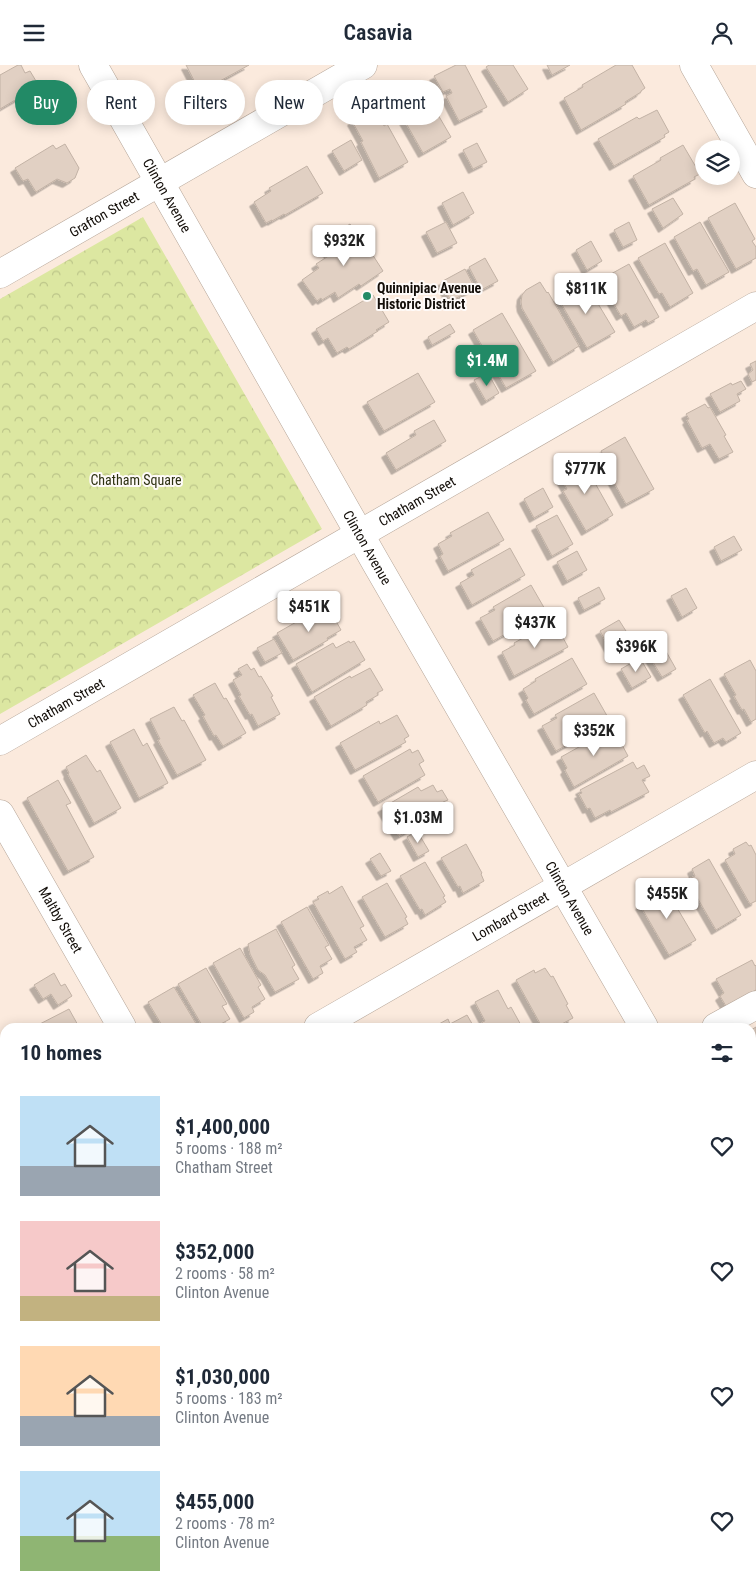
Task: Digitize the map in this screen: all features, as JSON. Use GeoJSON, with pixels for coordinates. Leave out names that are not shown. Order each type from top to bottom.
{"type":"FeatureCollection","features":[{"type":"Feature","properties":{"kind":"street","name":"Clinton Avenue"},"geometry":{"type":"LineString","coordinates":[[93,65],[359,534],[642,1023]]}},
{"type":"Feature","properties":{"kind":"street"},"geometry":{"type":"LineString","coordinates":[[694,65],[756,174]]}},
{"type":"Feature","properties":{"kind":"street","name":"Grafton Street"},"geometry":{"type":"LineString","coordinates":[[0,274],[354,67]]}},
{"type":"Feature","properties":{"kind":"street","name":"Chatham Street"},"geometry":{"type":"LineString","coordinates":[[0,741],[756,306]]}},
{"type":"Feature","properties":{"kind":"street","name":"Lombard Street"},"geometry":{"type":"LineString","coordinates":[[325,1023],[756,775]]}},
{"type":"Feature","properties":{"kind":"street","name":"Maltby Street"},"geometry":{"type":"LineString","coordinates":[[0,814],[120,1023]]}},
{"type":"Feature","properties":{"kind":"street"},"geometry":{"type":"LineString","coordinates":[[723,1023],[756,1005]]}},
{"type":"Feature","properties":{"kind":"green space","name":"Chatham Square"},"geometry":{"type":"Polygon","coordinates":[[[143,217],[322,529],[0,714],[0,299],[143,217]]]}},
{"type":"Feature","properties":{"kind":"building"},"geometry":{"type":"Polygon","coordinates":[[[21,65],[25,73],[30,71],[35,80],[15,80],[15,100],[0,109],[0,75],[21,65]]]}},
{"type":"Feature","properties":{"kind":"building"},"geometry":{"type":"Polygon","coordinates":[[[186,65],[249,65],[222,80],[194,80],[186,65]]]}},
{"type":"Feature","properties":{"kind":"building"},"geometry":{"type":"Polygon","coordinates":[[[456,65],[465,65],[487,107],[459,121],[446,96],[452,93],[450,89],[444,92],[444,80],[436,80],[434,76],[456,65]]]}},
{"type":"Feature","properties":{"kind":"building"},"geometry":{"type":"Polygon","coordinates":[[[489,65],[513,65],[528,89],[508,102],[486,67],[489,65]]]}},
{"type":"Feature","properties":{"kind":"building"},"geometry":{"type":"Polygon","coordinates":[[[547,65],[570,65],[552,75],[547,65]]]}},
{"type":"Feature","properties":{"kind":"building"},"geometry":{"type":"Polygon","coordinates":[[[616,65],[632,65],[645,88],[625,102],[626,104],[581,130],[564,98],[616,65]]]}},
{"type":"Feature","properties":{"kind":"building"},"geometry":{"type":"Polygon","coordinates":[[[657,110],[669,132],[664,135],[665,137],[614,166],[598,139],[637,117],[639,119],[657,110]]]}},
{"type":"Feature","properties":{"kind":"building"},"geometry":{"type":"Polygon","coordinates":[[[354,125],[388,125],[408,162],[379,178],[361,142],[363,141],[354,125]]]}},
{"type":"Feature","properties":{"kind":"building"},"geometry":{"type":"Polygon","coordinates":[[[407,125],[444,125],[451,137],[423,153],[407,125]]]}},
{"type":"Feature","properties":{"kind":"building"},"geometry":{"type":"Polygon","coordinates":[[[351,140],[362,160],[344,171],[332,151],[351,140]]]}},
{"type":"Feature","properties":{"kind":"building"},"geometry":{"type":"Polygon","coordinates":[[[477,143],[487,162],[473,169],[463,150],[477,143]]]}},
{"type":"Feature","properties":{"kind":"building"},"geometry":{"type":"Polygon","coordinates":[[[65,144],[79,168],[75,178],[67,183],[57,179],[36,192],[28,179],[23,181],[15,168],[53,145],[56,149],[65,144]]]}},
{"type":"Feature","properties":{"kind":"building"},"geometry":{"type":"Polygon","coordinates":[[[683,145],[695,165],[695,179],[649,205],[633,176],[661,160],[660,158],[683,145]]]}},
{"type":"Feature","properties":{"kind":"building"},"geometry":{"type":"Polygon","coordinates":[[[307,166],[323,193],[285,215],[266,223],[254,202],[271,191],[269,188],[307,166]]]}},
{"type":"Feature","properties":{"kind":"building"},"geometry":{"type":"Polygon","coordinates":[[[463,192],[474,213],[453,225],[442,203],[463,192]]]}},
{"type":"Feature","properties":{"kind":"building"},"geometry":{"type":"Polygon","coordinates":[[[673,198],[683,214],[663,228],[652,209],[673,198]]]}},
{"type":"Feature","properties":{"kind":"building"},"geometry":{"type":"Polygon","coordinates":[[[735,203],[755,239],[752,241],[756,247],[756,258],[736,269],[708,218],[735,203]]]}},
{"type":"Feature","properties":{"kind":"building"},"geometry":{"type":"Polygon","coordinates":[[[446,222],[457,243],[437,253],[426,232],[446,222]]]}},
{"type":"Feature","properties":{"kind":"building"},"geometry":{"type":"Polygon","coordinates":[[[629,222],[637,240],[623,247],[614,230],[629,222]]]}},
{"type":"Feature","properties":{"kind":"building"},"geometry":{"type":"Polygon","coordinates":[[[700,222],[729,272],[706,285],[697,269],[693,271],[674,237],[700,222]]]}},
{"type":"Feature","properties":{"kind":"building"},"geometry":{"type":"Polygon","coordinates":[[[350,224],[356,233],[358,232],[383,271],[361,286],[359,284],[338,298],[335,292],[317,301],[302,280],[319,268],[316,264],[330,255],[327,251],[344,241],[338,232],[350,224]]]}},
{"type":"Feature","properties":{"kind":"building"},"geometry":{"type":"Polygon","coordinates":[[[591,241],[602,261],[587,270],[576,250],[591,241]]]}},
{"type":"Feature","properties":{"kind":"building"},"geometry":{"type":"Polygon","coordinates":[[[665,243],[693,293],[670,307],[662,293],[659,294],[638,258],[665,243]]]}},
{"type":"Feature","properties":{"kind":"building"},"geometry":{"type":"Polygon","coordinates":[[[485,258],[498,281],[481,290],[469,267],[485,258]]]}},
{"type":"Feature","properties":{"kind":"building"},"geometry":{"type":"Polygon","coordinates":[[[629,264],[659,317],[648,323],[646,320],[634,327],[626,313],[621,316],[600,280],[629,264]]]}},
{"type":"Feature","properties":{"kind":"building"},"geometry":{"type":"Polygon","coordinates":[[[465,269],[475,288],[451,301],[441,282],[465,269]]]}},
{"type":"Feature","properties":{"kind":"building"},"geometry":{"type":"Polygon","coordinates":[[[540,282],[548,292],[579,346],[553,362],[522,308],[521,302],[522,295],[526,290],[540,282]]]}},
{"type":"Feature","properties":{"kind":"building"},"geometry":{"type":"Polygon","coordinates":[[[585,282],[615,332],[587,348],[558,298],[585,282]]]}},
{"type":"Feature","properties":{"kind":"building"},"geometry":{"type":"Polygon","coordinates":[[[373,295],[389,322],[349,349],[347,347],[337,353],[328,338],[323,341],[316,329],[373,295]]]}},
{"type":"Feature","properties":{"kind":"building"},"geometry":{"type":"Polygon","coordinates":[[[502,313],[536,371],[506,388],[473,330],[502,313]]]}},
{"type":"Feature","properties":{"kind":"building"},"geometry":{"type":"Polygon","coordinates":[[[450,324],[455,332],[432,345],[428,337],[450,324]]]}},
{"type":"Feature","properties":{"kind":"building"},"geometry":{"type":"Polygon","coordinates":[[[756,361],[756,380],[752,382],[748,374],[753,370],[750,364],[756,361]]]}},
{"type":"Feature","properties":{"kind":"building"},"geometry":{"type":"Polygon","coordinates":[[[418,373],[435,402],[384,431],[367,402],[418,373]]]}},
{"type":"Feature","properties":{"kind":"building"},"geometry":{"type":"Polygon","coordinates":[[[488,373],[499,393],[486,401],[474,380],[488,373]]]}},
{"type":"Feature","properties":{"kind":"building"},"geometry":{"type":"Polygon","coordinates":[[[741,381],[746,389],[737,394],[740,401],[720,412],[710,394],[731,383],[732,385],[741,381]]]}},
{"type":"Feature","properties":{"kind":"building"},"geometry":{"type":"Polygon","coordinates":[[[705,404],[708,408],[710,407],[726,435],[724,436],[733,452],[719,459],[710,444],[702,448],[687,420],[689,419],[686,414],[705,404]]]}},
{"type":"Feature","properties":{"kind":"building"},"geometry":{"type":"Polygon","coordinates":[[[434,420],[446,441],[396,470],[386,453],[416,435],[414,431],[434,420]]]}},
{"type":"Feature","properties":{"kind":"building"},"geometry":{"type":"Polygon","coordinates":[[[625,437],[654,489],[626,504],[605,466],[608,465],[601,451],[625,437]]]}},
{"type":"Feature","properties":{"kind":"building"},"geometry":{"type":"Polygon","coordinates":[[[581,458],[613,515],[586,531],[563,491],[567,489],[559,475],[568,470],[566,466],[581,458]]]}},
{"type":"Feature","properties":{"kind":"building"},"geometry":{"type":"Polygon","coordinates":[[[543,488],[553,507],[534,518],[524,499],[543,488]]]}},
{"type":"Feature","properties":{"kind":"building"},"geometry":{"type":"Polygon","coordinates":[[[488,512],[504,540],[448,571],[440,556],[443,554],[438,544],[452,536],[450,533],[488,512]]]}},
{"type":"Feature","properties":{"kind":"building"},"geometry":{"type":"Polygon","coordinates":[[[557,515],[573,544],[552,556],[536,526],[557,515]]]}},
{"type":"Feature","properties":{"kind":"building"},"geometry":{"type":"Polygon","coordinates":[[[734,536],[742,550],[721,561],[714,547],[734,536]]]}},
{"type":"Feature","properties":{"kind":"building"},"geometry":{"type":"Polygon","coordinates":[[[510,548],[525,575],[472,605],[460,583],[474,575],[471,570],[510,548]]]}},
{"type":"Feature","properties":{"kind":"building"},"geometry":{"type":"Polygon","coordinates":[[[577,551],[587,570],[567,581],[557,562],[577,551]]]}},
{"type":"Feature","properties":{"kind":"building"},"geometry":{"type":"Polygon","coordinates":[[[531,585],[546,611],[493,641],[480,618],[495,610],[493,607],[531,585]]]}},
{"type":"Feature","properties":{"kind":"building"},"geometry":{"type":"Polygon","coordinates":[[[599,587],[605,599],[584,610],[578,598],[599,587]]]}},
{"type":"Feature","properties":{"kind":"building"},"geometry":{"type":"Polygon","coordinates":[[[686,588],[697,608],[682,617],[671,596],[686,588]]]}},
{"type":"Feature","properties":{"kind":"building"},"geometry":{"type":"Polygon","coordinates":[[[328,607],[341,630],[327,638],[328,640],[293,660],[277,633],[312,613],[313,615],[328,607]]]}},
{"type":"Feature","properties":{"kind":"building"},"geometry":{"type":"Polygon","coordinates":[[[619,620],[631,639],[611,651],[600,631],[619,620]]]}},
{"type":"Feature","properties":{"kind":"building"},"geometry":{"type":"Polygon","coordinates":[[[554,621],[568,647],[514,676],[502,652],[515,645],[514,643],[554,621]]]}},
{"type":"Feature","properties":{"kind":"building"},"geometry":{"type":"Polygon","coordinates":[[[274,639],[282,653],[265,662],[257,648],[274,639]]]}},
{"type":"Feature","properties":{"kind":"building"},"geometry":{"type":"Polygon","coordinates":[[[349,641],[350,643],[354,641],[365,660],[312,692],[296,664],[333,643],[336,648],[349,641]]]}},
{"type":"Feature","properties":{"kind":"building"},"geometry":{"type":"Polygon","coordinates":[[[663,646],[676,669],[662,677],[648,654],[663,646]]]}},
{"type":"Feature","properties":{"kind":"building"},"geometry":{"type":"Polygon","coordinates":[[[572,658],[587,684],[534,714],[526,700],[528,698],[523,689],[536,681],[535,679],[572,658]]]}},
{"type":"Feature","properties":{"kind":"building"},"geometry":{"type":"Polygon","coordinates":[[[640,658],[651,677],[632,688],[621,669],[640,658]]]}},
{"type":"Feature","properties":{"kind":"building"},"geometry":{"type":"Polygon","coordinates":[[[750,660],[756,671],[756,719],[751,722],[734,696],[736,695],[724,674],[750,660]]]}},
{"type":"Feature","properties":{"kind":"building"},"geometry":{"type":"Polygon","coordinates":[[[247,664],[251,670],[254,668],[259,677],[261,676],[273,696],[271,697],[280,714],[258,726],[239,696],[241,695],[233,680],[242,675],[238,669],[247,664]]]}},
{"type":"Feature","properties":{"kind":"building"},"geometry":{"type":"Polygon","coordinates":[[[370,668],[383,690],[366,702],[367,705],[331,726],[314,697],[350,676],[351,678],[370,668]]]}},
{"type":"Feature","properties":{"kind":"building"},"geometry":{"type":"Polygon","coordinates":[[[710,679],[741,733],[726,742],[723,738],[714,743],[707,731],[705,733],[683,695],[710,679]]]}},
{"type":"Feature","properties":{"kind":"building"},"geometry":{"type":"Polygon","coordinates":[[[215,683],[246,733],[223,746],[216,735],[214,736],[203,716],[205,715],[193,695],[215,683]]]}},
{"type":"Feature","properties":{"kind":"building"},"geometry":{"type":"Polygon","coordinates":[[[594,693],[610,721],[556,751],[542,726],[557,718],[555,715],[594,693]]]}},
{"type":"Feature","properties":{"kind":"building"},"geometry":{"type":"Polygon","coordinates":[[[174,707],[182,721],[184,720],[206,760],[177,775],[158,740],[160,739],[150,719],[174,707]]]}},
{"type":"Feature","properties":{"kind":"building"},"geometry":{"type":"Polygon","coordinates":[[[397,715],[409,736],[404,739],[406,742],[355,770],[340,743],[379,721],[380,724],[397,715]]]}},
{"type":"Feature","properties":{"kind":"building"},"geometry":{"type":"Polygon","coordinates":[[[613,728],[628,756],[574,787],[561,757],[613,728]]]}},
{"type":"Feature","properties":{"kind":"building"},"geometry":{"type":"Polygon","coordinates":[[[134,729],[143,746],[147,743],[168,783],[139,798],[110,742],[134,729]]]}},
{"type":"Feature","properties":{"kind":"building"},"geometry":{"type":"Polygon","coordinates":[[[410,749],[412,753],[418,750],[424,761],[419,764],[425,775],[378,802],[363,776],[410,749]]]}},
{"type":"Feature","properties":{"kind":"building"},"geometry":{"type":"Polygon","coordinates":[[[86,755],[97,772],[100,770],[121,808],[94,823],[66,767],[86,755]]]}},
{"type":"Feature","properties":{"kind":"building"},"geometry":{"type":"Polygon","coordinates":[[[633,762],[637,769],[644,765],[650,776],[642,780],[649,792],[611,812],[610,810],[595,818],[590,808],[587,809],[579,794],[582,793],[580,790],[633,762]]]}},
{"type":"Feature","properties":{"kind":"building"},"geometry":{"type":"Polygon","coordinates":[[[58,780],[71,803],[66,805],[94,857],[68,871],[27,798],[58,780]]]}},
{"type":"Feature","properties":{"kind":"building"},"geometry":{"type":"Polygon","coordinates":[[[433,785],[437,792],[442,790],[448,800],[443,802],[447,808],[399,836],[382,808],[418,787],[421,791],[433,785]]]}},
{"type":"Feature","properties":{"kind":"building"},"geometry":{"type":"Polygon","coordinates":[[[417,831],[429,851],[418,857],[407,837],[417,831]]]}},
{"type":"Feature","properties":{"kind":"building"},"geometry":{"type":"Polygon","coordinates":[[[746,842],[749,846],[751,845],[756,855],[756,901],[750,904],[725,860],[735,854],[733,849],[746,842]]]}},
{"type":"Feature","properties":{"kind":"building"},"geometry":{"type":"Polygon","coordinates":[[[466,844],[482,873],[484,881],[463,893],[441,858],[466,844]]]}},
{"type":"Feature","properties":{"kind":"building"},"geometry":{"type":"Polygon","coordinates":[[[380,853],[391,871],[381,876],[370,859],[380,853]]]}},
{"type":"Feature","properties":{"kind":"building"},"geometry":{"type":"Polygon","coordinates":[[[709,859],[741,915],[716,930],[687,880],[695,876],[692,869],[709,859]]]}},
{"type":"Feature","properties":{"kind":"building"},"geometry":{"type":"Polygon","coordinates":[[[425,862],[445,896],[443,897],[446,902],[425,915],[422,909],[420,910],[400,876],[425,862]]]}},
{"type":"Feature","properties":{"kind":"building"},"geometry":{"type":"Polygon","coordinates":[[[387,883],[407,917],[405,918],[408,924],[385,937],[362,897],[387,883]]]}},
{"type":"Feature","properties":{"kind":"building"},"geometry":{"type":"Polygon","coordinates":[[[663,884],[696,940],[669,955],[640,905],[649,900],[646,894],[663,884]]]}},
{"type":"Feature","properties":{"kind":"building"},"geometry":{"type":"Polygon","coordinates":[[[342,886],[364,926],[360,928],[367,940],[354,947],[357,952],[345,959],[313,902],[319,899],[317,897],[328,891],[329,894],[342,886]]]}},
{"type":"Feature","properties":{"kind":"building"},"geometry":{"type":"Polygon","coordinates":[[[307,907],[329,945],[325,947],[332,959],[320,966],[323,973],[313,979],[281,922],[307,907]]]}},
{"type":"Feature","properties":{"kind":"building"},"geometry":{"type":"Polygon","coordinates":[[[276,929],[295,965],[292,967],[299,979],[275,992],[265,975],[258,970],[250,954],[248,944],[276,929]]]}},
{"type":"Feature","properties":{"kind":"building"},"geometry":{"type":"Polygon","coordinates":[[[240,948],[261,985],[258,987],[265,999],[252,1007],[254,1012],[244,1018],[213,963],[240,948]]]}},
{"type":"Feature","properties":{"kind":"building"},"geometry":{"type":"Polygon","coordinates":[[[752,960],[756,965],[756,990],[726,1006],[720,996],[724,993],[716,979],[752,960]]]}},
{"type":"Feature","properties":{"kind":"building"},"geometry":{"type":"Polygon","coordinates":[[[206,968],[227,1004],[222,1006],[230,1019],[223,1023],[201,1023],[178,984],[206,968]]]}},
{"type":"Feature","properties":{"kind":"building"},"geometry":{"type":"Polygon","coordinates":[[[545,968],[551,977],[553,976],[568,1004],[566,1005],[573,1018],[564,1023],[540,1023],[516,980],[534,970],[535,973],[545,968]]]}},
{"type":"Feature","properties":{"kind":"building"},"geometry":{"type":"Polygon","coordinates":[[[54,973],[61,986],[65,984],[72,996],[58,1005],[51,994],[43,999],[34,985],[54,973]]]}},
{"type":"Feature","properties":{"kind":"building"},"geometry":{"type":"Polygon","coordinates":[[[174,987],[196,1023],[161,1023],[148,1002],[174,987]]]}},
{"type":"Feature","properties":{"kind":"building"},"geometry":{"type":"Polygon","coordinates":[[[498,990],[508,1009],[511,1007],[520,1023],[482,1023],[485,1021],[475,1002],[498,990]]]}},
{"type":"Feature","properties":{"kind":"building"},"geometry":{"type":"Polygon","coordinates":[[[69,1009],[77,1023],[42,1023],[69,1009]]]}},
{"type":"Feature","properties":{"kind":"building"},"geometry":{"type":"Polygon","coordinates":[[[467,1015],[472,1023],[452,1023],[467,1015]]]}},
{"type":"Feature","properties":{"kind":"building"},"geometry":{"type":"Polygon","coordinates":[[[448,1019],[450,1023],[441,1023],[448,1019]]]}},
{"type":"Feature","properties":{"kind":"place","name":"Quinnipiac Avenue Historic District"},"geometry":{"type":"Point","coordinates":[367,296]}}]}
